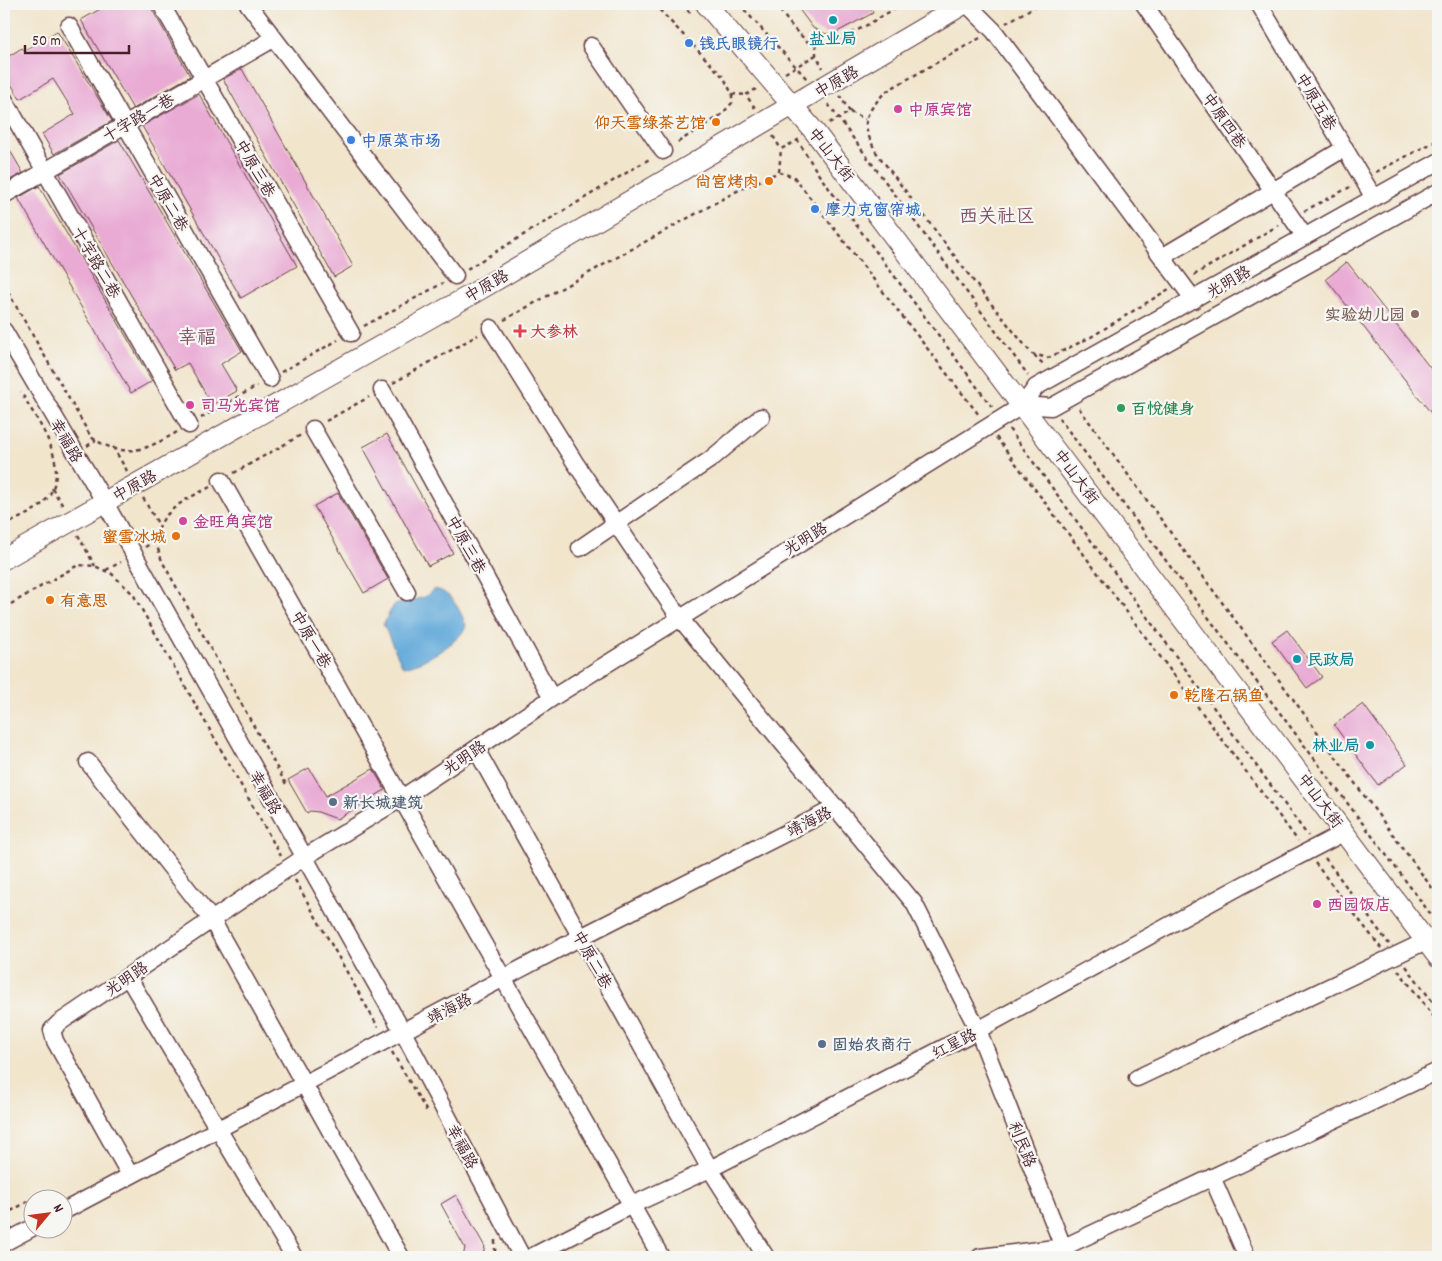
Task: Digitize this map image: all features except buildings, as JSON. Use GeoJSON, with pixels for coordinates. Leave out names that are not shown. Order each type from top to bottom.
{"type":"FeatureCollection","features":[{"type":"Feature","properties":{"kind":"main road","name":"中原路"},"geometry":{"type":"LineString","coordinates":[[4,559],[467,297],[966,4]]}},
{"type":"Feature","properties":{"kind":"main road","name":"中山大街"},"geometry":{"type":"LineString","coordinates":[[700,11],[786,110],[1023,405],[1438,957]]}},
{"type":"Feature","properties":{"kind":"street","name":"中原三巷"},"geometry":{"type":"LineString","coordinates":[[161,4],[351,333]]}},
{"type":"Feature","properties":{"kind":"street"},"geometry":{"type":"LineString","coordinates":[[248,4],[455,276]]}},
{"type":"Feature","properties":{"kind":"street"},"geometry":{"type":"LineString","coordinates":[[966,4],[994,30],[1194,300]]}},
{"type":"Feature","properties":{"kind":"street","name":"中原四巷"},"geometry":{"type":"LineString","coordinates":[[1144,4],[1305,237]]}},
{"type":"Feature","properties":{"kind":"street","name":"中原五巷"},"geometry":{"type":"LineString","coordinates":[[1259,4],[1374,198]]}},
{"type":"Feature","properties":{"kind":"street","name":"中原二巷"},"geometry":{"type":"LineString","coordinates":[[69,26],[270,379]]}},
{"type":"Feature","properties":{"kind":"street","name":"十字路一巷"},"geometry":{"type":"LineString","coordinates":[[4,195],[273,39]]}},
{"type":"Feature","properties":{"kind":"street"},"geometry":{"type":"LineString","coordinates":[[592,46],[663,151]]}},
{"type":"Feature","properties":{"kind":"street","name":"十字路二巷"},"geometry":{"type":"LineString","coordinates":[[4,99],[190,425]]}},
{"type":"Feature","properties":{"kind":"street"},"geometry":{"type":"LineString","coordinates":[[1162,257],[1344,148]]}},
{"type":"Feature","properties":{"kind":"street","name":"光明路"},"geometry":{"type":"LineString","coordinates":[[130,1175],[55,1041],[52,1030],[303,858],[402,798],[552,698],[679,617],[994,421],[1023,405],[1036,386],[1194,300],[1438,162]]}},
{"type":"Feature","properties":{"kind":"street","name":"光明路"},"geometry":{"type":"LineString","coordinates":[[1052,407],[1438,192]]}},
{"type":"Feature","properties":{"kind":"street","name":"利民路"},"geometry":{"type":"LineString","coordinates":[[491,328],[616,524],[679,617],[914,903],[978,1030],[1066,1252]]}},
{"type":"Feature","properties":{"kind":"street","name":"幸福路"},"geometry":{"type":"LineString","coordinates":[[4,331],[104,501],[303,858],[403,1032],[522,1257]]}},
{"type":"Feature","properties":{"kind":"street","name":"中原三巷"},"geometry":{"type":"LineString","coordinates":[[382,390],[552,698]]}},
{"type":"Feature","properties":{"kind":"street"},"geometry":{"type":"LineString","coordinates":[[1023,405],[1052,407]]}},
{"type":"Feature","properties":{"kind":"street"},"geometry":{"type":"LineString","coordinates":[[580,548],[711,459],[761,417]]}},
{"type":"Feature","properties":{"kind":"street"},"geometry":{"type":"LineString","coordinates":[[313,429],[407,592]]}},
{"type":"Feature","properties":{"kind":"street","name":"中原一巷"},"geometry":{"type":"LineString","coordinates":[[221,480],[660,1257]]}},
{"type":"Feature","properties":{"kind":"street","name":"中原二巷"},"geometry":{"type":"LineString","coordinates":[[476,749],[710,1169],[766,1257]]}},
{"type":"Feature","properties":{"kind":"street"},"geometry":{"type":"LineString","coordinates":[[88,762],[212,920],[401,1257]]}},
{"type":"Feature","properties":{"kind":"street","name":"靖海路"},"geometry":{"type":"LineString","coordinates":[[72,1207],[580,937],[837,807]]}},
{"type":"Feature","properties":{"kind":"street","name":"红星路"},"geometry":{"type":"LineString","coordinates":[[531,1257],[630,1206],[710,1169],[978,1030],[1241,886],[1345,832]]}},
{"type":"Feature","properties":{"kind":"street"},"geometry":{"type":"LineString","coordinates":[[1137,1078],[1426,941]]}},
{"type":"Feature","properties":{"kind":"street"},"geometry":{"type":"LineString","coordinates":[[128,977],[294,1257]]}},
{"type":"Feature","properties":{"kind":"street"},"geometry":{"type":"LineString","coordinates":[[980,1257],[1066,1252],[1212,1177],[1438,1071]]}},
{"type":"Feature","properties":{"kind":"street"},"geometry":{"type":"LineString","coordinates":[[1212,1177],[1247,1257]]}},
{"type":"Feature","properties":{"kind":"street"},"geometry":{"type":"LineString","coordinates":[[4,1243],[22,1233]]}},
{"type":"Feature","properties":{"kind":"path"},"geometry":{"type":"LineString","coordinates":[[4,285],[91,437],[113,447],[136,452],[152,446],[455,276],[721,115],[732,103],[732,94],[724,78],[654,4]]}},
{"type":"Feature","properties":{"kind":"path"},"geometry":{"type":"LineString","coordinates":[[682,4],[700,11]]}},
{"type":"Feature","properties":{"kind":"path"},"geometry":{"type":"LineString","coordinates":[[739,4],[818,91],[1036,386]]}},
{"type":"Feature","properties":{"kind":"path"},"geometry":{"type":"LineString","coordinates":[[775,4],[794,29],[810,44],[824,44],[845,36],[904,4]]}},
{"type":"Feature","properties":{"kind":"path"},"geometry":{"type":"LineString","coordinates":[[1040,4],[885,92],[865,119],[865,130],[876,152],[984,296],[1032,354],[1055,376]]}},
{"type":"Feature","properties":{"kind":"path"},"geometry":{"type":"LineString","coordinates":[[816,44],[816,55]]}},
{"type":"Feature","properties":{"kind":"path"},"geometry":{"type":"LineString","coordinates":[[751,82],[786,110],[819,175],[994,421],[1204,712],[1393,957],[1438,1022]]}},
{"type":"Feature","properties":{"kind":"path"},"geometry":{"type":"LineString","coordinates":[[732,94],[746,95]]}},
{"type":"Feature","properties":{"kind":"path"},"geometry":{"type":"LineString","coordinates":[[850,112],[865,119]]}},
{"type":"Feature","properties":{"kind":"path"},"geometry":{"type":"LineString","coordinates":[[1032,354],[1048,358],[1063,352],[1292,218],[1438,140]]}},
{"type":"Feature","properties":{"kind":"path"},"geometry":{"type":"LineString","coordinates":[[779,172],[781,149]]}},
{"type":"Feature","properties":{"kind":"path"},"geometry":{"type":"LineString","coordinates":[[288,786],[162,562],[157,540],[160,527],[174,507],[735,192],[779,172],[794,177],[994,421],[1311,850],[1393,957],[1438,1008]]}},
{"type":"Feature","properties":{"kind":"path"},"geometry":{"type":"LineString","coordinates":[[4,526],[44,503],[52,488],[56,467],[53,452],[46,435],[18,387]]}},
{"type":"Feature","properties":{"kind":"path"},"geometry":{"type":"LineString","coordinates":[[1071,397],[1438,896]]}},
{"type":"Feature","properties":{"kind":"path"},"geometry":{"type":"LineString","coordinates":[[1052,407],[1438,924]]}},
{"type":"Feature","properties":{"kind":"path"},"geometry":{"type":"LineString","coordinates":[[4,608],[78,565],[95,566],[112,574],[133,594],[429,1116]]}},
{"type":"Feature","properties":{"kind":"path"},"geometry":{"type":"LineString","coordinates":[[4,1215],[22,1205]]}},
{"type":"Feature","properties":{"kind":"path"},"geometry":{"type":"LineString","coordinates":[[495,1239],[495,1257]]}},
{"type":"Feature","properties":{"kind":"water"},"geometry":{"type":"Polygon","coordinates":[[[434,589],[450,597],[466,625],[463,632],[457,638],[439,652],[419,662],[403,667],[383,624],[394,605],[425,597],[434,589]]]}},
{"type":"Feature","properties":{"kind":"place","name":"盐业局"},"geometry":{"type":"Point","coordinates":[833,20]}},
{"type":"Feature","properties":{"kind":"place","name":"钱氏眼镜行"},"geometry":{"type":"Point","coordinates":[689,43]}},
{"type":"Feature","properties":{"kind":"place","name":"中原宾馆"},"geometry":{"type":"Point","coordinates":[898,109]}},
{"type":"Feature","properties":{"kind":"place","name":"仰天雪绿茶艺馆"},"geometry":{"type":"Point","coordinates":[716,122]}},
{"type":"Feature","properties":{"kind":"place","name":"中原菜市场"},"geometry":{"type":"Point","coordinates":[351,140]}},
{"type":"Feature","properties":{"kind":"place","name":"尚宫烤肉"},"geometry":{"type":"Point","coordinates":[769,181]}},
{"type":"Feature","properties":{"kind":"place","name":"摩力克窗帘城"},"geometry":{"type":"Point","coordinates":[815,209]}},
{"type":"Feature","properties":{"kind":"place","name":"实验幼儿园"},"geometry":{"type":"Point","coordinates":[1415,314]}},
{"type":"Feature","properties":{"kind":"place","name":"大参林"},"geometry":{"type":"Point","coordinates":[520,331]}},
{"type":"Feature","properties":{"kind":"place","name":"司马光宾馆"},"geometry":{"type":"Point","coordinates":[190,405]}},
{"type":"Feature","properties":{"kind":"place","name":"百悦健身"},"geometry":{"type":"Point","coordinates":[1121,408]}},
{"type":"Feature","properties":{"kind":"place","name":"金旺角宾馆"},"geometry":{"type":"Point","coordinates":[183,521]}},
{"type":"Feature","properties":{"kind":"place","name":"蜜雪冰城"},"geometry":{"type":"Point","coordinates":[176,536]}},
{"type":"Feature","properties":{"kind":"place","name":"有意思"},"geometry":{"type":"Point","coordinates":[50,600]}},
{"type":"Feature","properties":{"kind":"place","name":"民政局"},"geometry":{"type":"Point","coordinates":[1297,659]}},
{"type":"Feature","properties":{"kind":"place","name":"乾隆石锅鱼"},"geometry":{"type":"Point","coordinates":[1174,695]}},
{"type":"Feature","properties":{"kind":"place","name":"林业局"},"geometry":{"type":"Point","coordinates":[1370,745]}},
{"type":"Feature","properties":{"kind":"place","name":"新长城建筑"},"geometry":{"type":"Point","coordinates":[333,802]}},
{"type":"Feature","properties":{"kind":"place","name":"西园饭店"},"geometry":{"type":"Point","coordinates":[1317,904]}},
{"type":"Feature","properties":{"kind":"place","name":"固始农商行"},"geometry":{"type":"Point","coordinates":[822,1044]}},
{"type":"Feature","properties":{"kind":"district","name":"西关社区"},"geometry":{"type":"Point","coordinates":[997,215]}},
{"type":"Feature","properties":{"kind":"district","name":"幸福"},"geometry":{"type":"Point","coordinates":[197,336]}}]}
